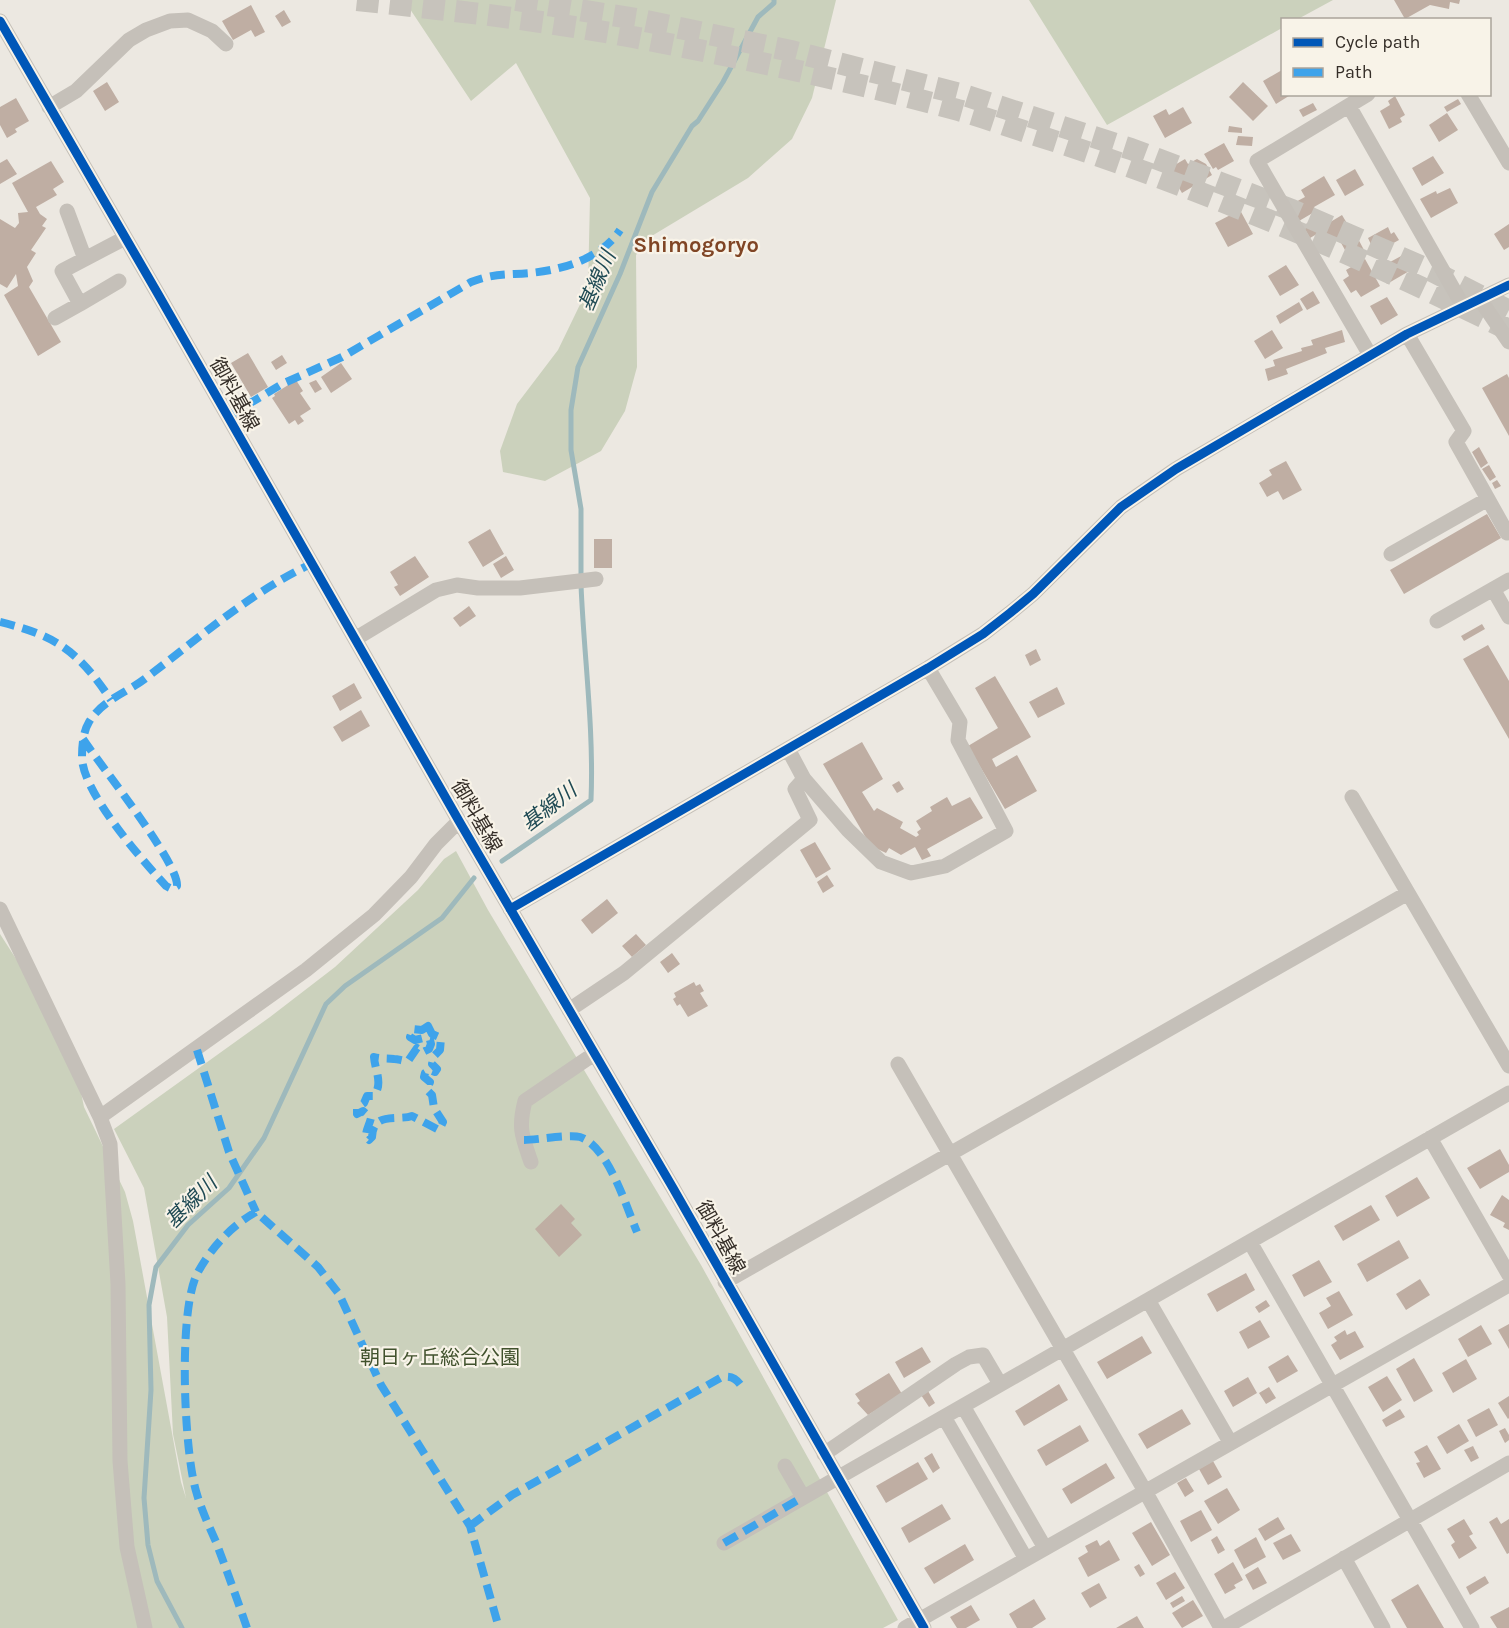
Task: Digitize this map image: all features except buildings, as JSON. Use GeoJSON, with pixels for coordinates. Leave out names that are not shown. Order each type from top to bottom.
{"type":"FeatureCollection","features":[{"type":"Feature","properties":{"kind":"street"},"geometry":{"type":"LineString","coordinates":[[49,107],[76,91],[129,40],[146,30],[170,21],[188,20],[212,32],[226,44]]}},
{"type":"Feature","properties":{"kind":"street","name":"御料基線"},"geometry":{"type":"LineString","coordinates":[[0,21],[921,1624]]}},
{"type":"Feature","properties":{"kind":"street"},"geometry":{"type":"LineString","coordinates":[[1365,96],[1257,161],[1370,356]]}},
{"type":"Feature","properties":{"kind":"street"},"geometry":{"type":"LineString","coordinates":[[1469,96],[1509,163]]}},
{"type":"Feature","properties":{"kind":"street"},"geometry":{"type":"LineString","coordinates":[[1349,106],[1463,306]]}},
{"type":"Feature","properties":{"kind":"street"},"geometry":{"type":"LineString","coordinates":[[66,211],[85,259]]}},
{"type":"Feature","properties":{"kind":"street"},"geometry":{"type":"LineString","coordinates":[[80,304],[62,272],[125,238]]}},
{"type":"Feature","properties":{"kind":"street"},"geometry":{"type":"LineString","coordinates":[[55,318],[119,281]]}},
{"type":"Feature","properties":{"kind":"street"},"geometry":{"type":"LineString","coordinates":[[510,909],[983,634],[1033,594],[1121,507],[1176,469],[1407,334],[1509,285]]}},
{"type":"Feature","properties":{"kind":"street"},"geometry":{"type":"LineString","coordinates":[[1479,298],[1509,342]]}},
{"type":"Feature","properties":{"kind":"street"},"geometry":{"type":"LineString","coordinates":[[1407,334],[1464,431],[1456,442],[1507,533]]}},
{"type":"Feature","properties":{"kind":"street"},"geometry":{"type":"LineString","coordinates":[[1391,554],[1488,499]]}},
{"type":"Feature","properties":{"kind":"street"},"geometry":{"type":"LineString","coordinates":[[355,639],[436,590],[457,585],[478,588],[520,588],[596,579]]}},
{"type":"Feature","properties":{"kind":"street"},"geometry":{"type":"LineString","coordinates":[[1437,621],[1509,580]]}},
{"type":"Feature","properties":{"kind":"street"},"geometry":{"type":"LineString","coordinates":[[1492,589],[1509,617]]}},
{"type":"Feature","properties":{"kind":"street"},"geometry":{"type":"LineString","coordinates":[[788,749],[804,779],[848,830],[881,861],[911,873],[945,866],[1006,831],[958,740],[960,722],[928,668]]}},
{"type":"Feature","properties":{"kind":"street"},"geometry":{"type":"LineString","coordinates":[[569,1010],[624,973],[810,820],[795,789],[804,779]]}},
{"type":"Feature","properties":{"kind":"street"},"geometry":{"type":"LineString","coordinates":[[1352,797],[1509,1066]]}},
{"type":"Feature","properties":{"kind":"street"},"geometry":{"type":"LineString","coordinates":[[100,1117],[297,977],[374,915],[411,877],[436,844],[459,821]]}},
{"type":"Feature","properties":{"kind":"street"},"geometry":{"type":"LineString","coordinates":[[725,1282],[1408,893]]}},
{"type":"Feature","properties":{"kind":"street"},"geometry":{"type":"LineString","coordinates":[[0,909],[100,1117],[110,1144],[118,1284],[120,1461],[127,1547],[145,1628]]}},
{"type":"Feature","properties":{"kind":"street"},"geometry":{"type":"LineString","coordinates":[[531,1162],[520,1121],[525,1101],[594,1054]]}},
{"type":"Feature","properties":{"kind":"street"},"geometry":{"type":"LineString","coordinates":[[898,1064],[1226,1628],[1509,1463]]}},
{"type":"Feature","properties":{"kind":"street"},"geometry":{"type":"LineString","coordinates":[[724,1543],[1509,1093]]}},
{"type":"Feature","properties":{"kind":"street"},"geometry":{"type":"LineString","coordinates":[[1430,1138],[1509,1275]]}},
{"type":"Feature","properties":{"kind":"street"},"geometry":{"type":"LineString","coordinates":[[1250,1242],[1472,1628]]}},
{"type":"Feature","properties":{"kind":"street"},"geometry":{"type":"LineString","coordinates":[[905,1628],[921,1624],[1045,1548],[1509,1284]]}},
{"type":"Feature","properties":{"kind":"street"},"geometry":{"type":"LineString","coordinates":[[1149,1299],[1230,1442]]}},
{"type":"Feature","properties":{"kind":"street"},"geometry":{"type":"LineString","coordinates":[[824,1454],[969,1357],[983,1355],[1000,1384]]}},
{"type":"Feature","properties":{"kind":"street"},"geometry":{"type":"LineString","coordinates":[[963,1406],[1045,1548]]}},
{"type":"Feature","properties":{"kind":"street"},"geometry":{"type":"LineString","coordinates":[[944,1417],[1026,1559]]}},
{"type":"Feature","properties":{"kind":"street"},"geometry":{"type":"LineString","coordinates":[[785,1466],[803,1497]]}},
{"type":"Feature","properties":{"kind":"street"},"geometry":{"type":"LineString","coordinates":[[1344,1558],[1383,1628]]}},
{"type":"Feature","properties":{"kind":"green space"},"geometry":{"type":"Polygon","coordinates":[[[404,0],[836,0],[812,98],[792,139],[748,178],[650,237],[636,255],[637,367],[625,411],[601,451],[545,481],[503,472],[500,451],[517,404],[558,350],[588,288],[590,198],[516,63],[471,101],[404,0]]]}},
{"type":"Feature","properties":{"kind":"green space"},"geometry":{"type":"Polygon","coordinates":[[[1029,0],[1333,0],[1300,18],[1281,18],[1281,29],[1107,125],[1029,0]]]}},
{"type":"Feature","properties":{"kind":"green space","name":"朝日ヶ丘総合公園"},"geometry":{"type":"Polygon","coordinates":[[[456,851],[488,910],[701,1265],[898,1620],[883,1628],[0,1628],[0,934],[71,1044],[84,1107],[125,1192],[133,1221],[181,1482],[186,1498],[173,1434],[167,1317],[144,1188],[114,1129],[270,1017],[335,967],[418,890],[444,859],[456,851]]]}},
{"type":"Feature","properties":{"kind":"waterway","name":"基線川"},"geometry":{"type":"LineString","coordinates":[[581,574],[581,509],[571,450],[571,410],[578,367],[620,274],[652,192],[692,126],[698,121],[723,82],[758,17],[774,3],[774,0]]}},
{"type":"Feature","properties":{"kind":"waterway","name":"基線川"},"geometry":{"type":"LineString","coordinates":[[502,861],[591,800],[590,719],[581,585]]}},
{"type":"Feature","properties":{"kind":"waterway","name":"基線川"},"geometry":{"type":"LineString","coordinates":[[182,1628],[157,1581],[148,1545],[144,1498],[151,1390],[149,1305],[156,1267],[188,1225],[229,1188],[264,1138],[326,1004],[345,986],[442,918],[474,878]]}},
{"type":"Feature","properties":{"kind":"tunnel"},"geometry":{"type":"LineString","coordinates":[[357,0],[530,20],[633,37],[797,70],[958,110],[1104,158],[1222,201],[1396,276],[1509,330]]}},
{"type":"Feature","properties":{"kind":"tunnel"},"geometry":{"type":"LineString","coordinates":[[516,0],[636,19],[791,51],[964,95],[1131,149],[1292,210],[1434,272],[1509,311]]}},
{"type":"Feature","properties":{"kind":"marked path"},"geometry":{"type":"LineString","coordinates":[[227,417],[282,384],[342,357],[471,282],[494,276],[555,269],[581,261],[603,248],[620,230]]}},
{"type":"Feature","properties":{"kind":"marked path"},"geometry":{"type":"LineString","coordinates":[[83,739],[153,836],[166,857],[177,886],[172,889],[166,886],[115,825],[92,789],[82,758],[83,739],[87,726],[94,714],[108,702],[146,678],[226,616],[267,588],[311,564]]}},
{"type":"Feature","properties":{"kind":"marked path"},"geometry":{"type":"LineString","coordinates":[[0,622],[37,633],[64,648],[88,669],[111,700]]}},
{"type":"Feature","properties":{"kind":"marked path"},"geometry":{"type":"LineString","coordinates":[[428,1026],[432,1034],[441,1038],[440,1050],[434,1056],[432,1064],[437,1069],[435,1072],[430,1070],[425,1073],[424,1077],[430,1082],[427,1090],[432,1095],[434,1108],[443,1122],[439,1130],[412,1116],[387,1119],[377,1123],[369,1140],[366,1134],[371,1118],[363,1111],[357,1114],[357,1108],[364,1103],[367,1096],[373,1096],[378,1087],[374,1057],[408,1061],[417,1048],[423,1052],[429,1049],[430,1040],[423,1038],[415,1040],[410,1037],[413,1029],[422,1030],[428,1026]]}},
{"type":"Feature","properties":{"kind":"marked path"},"geometry":{"type":"LineString","coordinates":[[197,1050],[229,1152],[256,1212]]}},
{"type":"Feature","properties":{"kind":"marked path"},"geometry":{"type":"LineString","coordinates":[[524,1140],[575,1136],[590,1143],[599,1152],[615,1178],[637,1232]]}},
{"type":"Feature","properties":{"kind":"marked path"},"geometry":{"type":"LineString","coordinates":[[247,1628],[196,1491],[188,1445],[185,1349],[187,1318],[197,1274],[222,1239],[256,1212],[318,1267],[339,1294],[381,1385],[470,1526],[499,1628]]}},
{"type":"Feature","properties":{"kind":"marked path"},"geometry":{"type":"LineString","coordinates":[[470,1526],[512,1495],[722,1377],[733,1378],[742,1387]]}},
{"type":"Feature","properties":{"kind":"marked path"},"geometry":{"type":"LineString","coordinates":[[724,1543],[803,1497]]}},
{"type":"Feature","properties":{"kind":"cycle path"},"geometry":{"type":"LineString","coordinates":[[0,21],[924,1628]]}},
{"type":"Feature","properties":{"kind":"cycle path"},"geometry":{"type":"LineString","coordinates":[[510,909],[983,634],[1033,594],[1121,507],[1176,469],[1407,334],[1509,285]]}},
{"type":"Feature","properties":{"kind":"district","name":"Shimogoryo"},"geometry":{"type":"Point","coordinates":[696,244]}}]}
